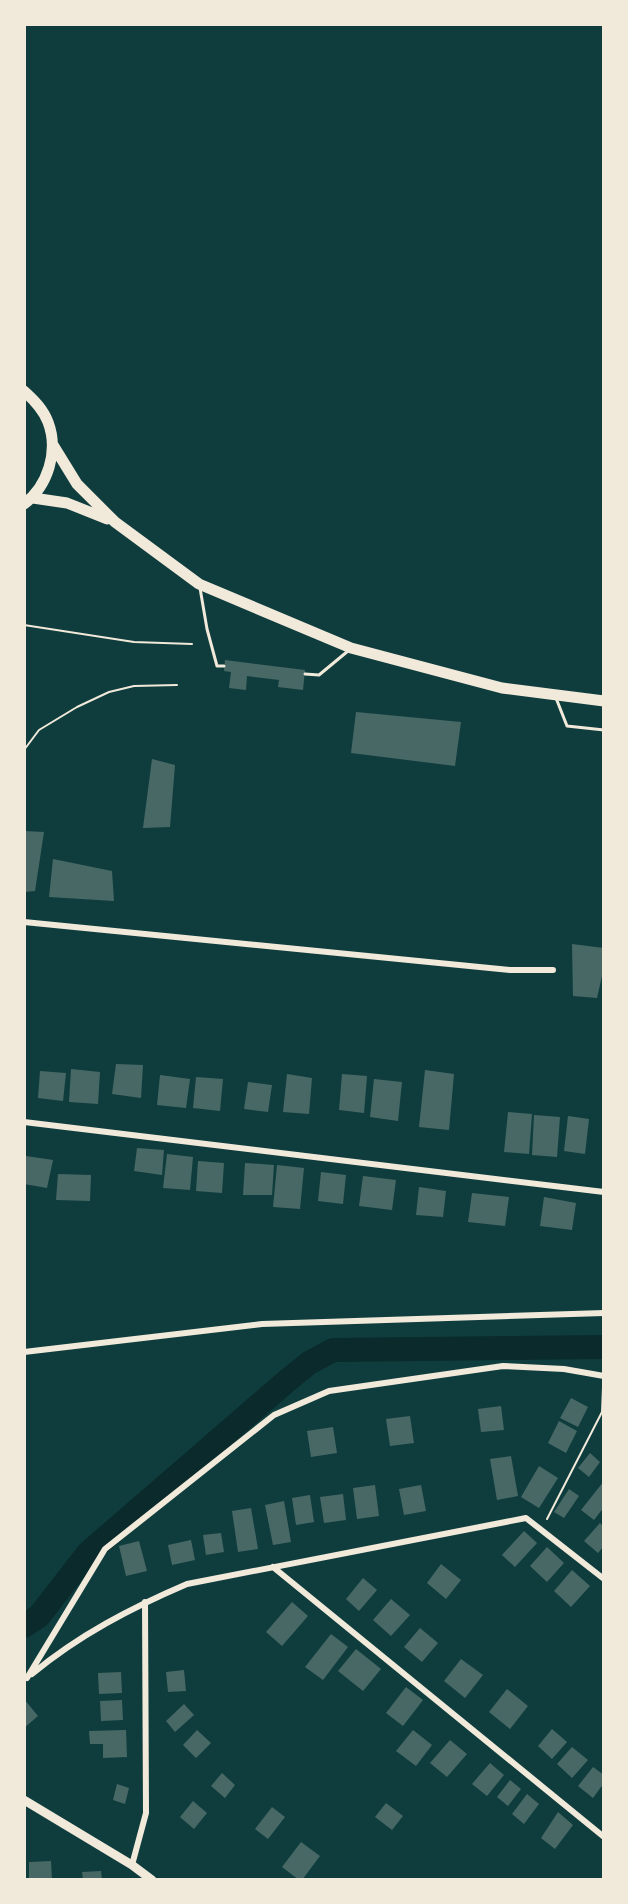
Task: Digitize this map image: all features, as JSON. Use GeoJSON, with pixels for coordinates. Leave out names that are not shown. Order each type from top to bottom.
{"type":"FeatureCollection","features":[{"type":"Feature","properties":{"kind":"highway"},"geometry":{"type":"LineString","coordinates":[[24,391],[37,402],[48,422],[53,445],[77,484],[115,522],[199,584],[351,648],[502,688],[604,701]]}},
{"type":"Feature","properties":{"kind":"highway"},"geometry":{"type":"LineString","coordinates":[[28,501],[48,473],[53,445]]}},
{"type":"Feature","properties":{"kind":"highway"},"geometry":{"type":"LineString","coordinates":[[28,501],[67,503],[115,522]]}},
{"type":"Feature","properties":{"kind":"main road"},"geometry":{"type":"LineString","coordinates":[[24,1800],[152,1880]]}},
{"type":"Feature","properties":{"kind":"street"},"geometry":{"type":"LineString","coordinates":[[24,922],[510,970],[553,970]]}},
{"type":"Feature","properties":{"kind":"street"},"geometry":{"type":"LineString","coordinates":[[24,1122],[604,1192]]}},
{"type":"Feature","properties":{"kind":"street"},"geometry":{"type":"LineString","coordinates":[[24,1352],[262,1324],[604,1313]]}},
{"type":"Feature","properties":{"kind":"street"},"geometry":{"type":"LineString","coordinates":[[25,1680],[105,1549],[274,1415],[329,1391],[503,1366],[564,1369],[604,1376]]}},
{"type":"Feature","properties":{"kind":"street"},"geometry":{"type":"LineString","coordinates":[[25,1680],[57,1653],[101,1625],[187,1584],[526,1518],[604,1579]]}},
{"type":"Feature","properties":{"kind":"street"},"geometry":{"type":"LineString","coordinates":[[273,1567],[604,1837]]}},
{"type":"Feature","properties":{"kind":"street"},"geometry":{"type":"LineString","coordinates":[[132,1865],[146,1813],[145,1602]]}},
{"type":"Feature","properties":{"kind":"lane"},"geometry":{"type":"LineString","coordinates":[[199,584],[217,666],[224,666]]}},
{"type":"Feature","properties":{"kind":"lane"},"geometry":{"type":"LineString","coordinates":[[305,674],[319,675],[351,648]]}},
{"type":"Feature","properties":{"kind":"lane"},"geometry":{"type":"LineString","coordinates":[[555,695],[567,726],[604,730]]}},
{"type":"Feature","properties":{"kind":"path"},"geometry":{"type":"LineString","coordinates":[[24,625],[134,642],[192,644]]}},
{"type":"Feature","properties":{"kind":"path"},"geometry":{"type":"LineString","coordinates":[[24,750],[39,730],[109,692],[134,686],[177,685]]}},
{"type":"Feature","properties":{"kind":"path"},"geometry":{"type":"LineString","coordinates":[[541,1530],[602,1412],[604,1376]]}},
{"type":"Feature","properties":{"kind":"building"},"geometry":{"type":"Polygon","coordinates":[[[225,660],[305,670],[303,690],[278,687],[279,680],[247,676],[246,690],[229,688],[231,672],[224,671],[225,660]]]}},
{"type":"Feature","properties":{"kind":"building"},"geometry":{"type":"Polygon","coordinates":[[[356,712],[461,722],[455,766],[351,753],[356,712]]]}},
{"type":"Feature","properties":{"kind":"building"},"geometry":{"type":"Polygon","coordinates":[[[152,759],[175,765],[170,827],[143,828],[152,759]]]}},
{"type":"Feature","properties":{"kind":"building"},"geometry":{"type":"Polygon","coordinates":[[[24,831],[44,832],[35,891],[24,892],[24,831]]]}},
{"type":"Feature","properties":{"kind":"building"},"geometry":{"type":"Polygon","coordinates":[[[53,859],[112,871],[114,901],[49,897],[53,859]]]}},
{"type":"Feature","properties":{"kind":"building"},"geometry":{"type":"Polygon","coordinates":[[[572,944],[604,948],[604,967],[597,998],[573,996],[572,944]]]}},
{"type":"Feature","properties":{"kind":"building"},"geometry":{"type":"Polygon","coordinates":[[[116,1064],[143,1065],[141,1098],[112,1094],[116,1064]]]}},
{"type":"Feature","properties":{"kind":"building"},"geometry":{"type":"Polygon","coordinates":[[[71,1069],[100,1072],[98,1104],[69,1102],[71,1069]]]}},
{"type":"Feature","properties":{"kind":"building"},"geometry":{"type":"Polygon","coordinates":[[[425,1070],[454,1074],[449,1130],[419,1127],[425,1070]]]}},
{"type":"Feature","properties":{"kind":"building"},"geometry":{"type":"Polygon","coordinates":[[[40,1071],[66,1073],[63,1101],[38,1098],[40,1071]]]}},
{"type":"Feature","properties":{"kind":"building"},"geometry":{"type":"Polygon","coordinates":[[[287,1074],[312,1078],[309,1114],[283,1112],[287,1074]]]}},
{"type":"Feature","properties":{"kind":"building"},"geometry":{"type":"Polygon","coordinates":[[[342,1074],[367,1076],[364,1113],[339,1110],[342,1074]]]}},
{"type":"Feature","properties":{"kind":"building"},"geometry":{"type":"Polygon","coordinates":[[[160,1075],[190,1079],[186,1108],[157,1105],[160,1075]]]}},
{"type":"Feature","properties":{"kind":"building"},"geometry":{"type":"Polygon","coordinates":[[[196,1077],[223,1079],[220,1111],[193,1108],[196,1077]]]}},
{"type":"Feature","properties":{"kind":"building"},"geometry":{"type":"Polygon","coordinates":[[[374,1079],[402,1082],[398,1121],[370,1117],[374,1079]]]}},
{"type":"Feature","properties":{"kind":"building"},"geometry":{"type":"Polygon","coordinates":[[[248,1082],[272,1085],[268,1112],[244,1109],[248,1082]]]}},
{"type":"Feature","properties":{"kind":"building"},"geometry":{"type":"Polygon","coordinates":[[[508,1112],[532,1114],[529,1154],[504,1152],[508,1112]]]}},
{"type":"Feature","properties":{"kind":"building"},"geometry":{"type":"Polygon","coordinates":[[[534,1115],[560,1117],[557,1157],[532,1155],[534,1115]]]}},
{"type":"Feature","properties":{"kind":"building"},"geometry":{"type":"Polygon","coordinates":[[[568,1116],[589,1119],[585,1154],[564,1151],[568,1116]]]}},
{"type":"Feature","properties":{"kind":"building"},"geometry":{"type":"Polygon","coordinates":[[[137,1148],[164,1150],[162,1175],[134,1171],[137,1148]]]}},
{"type":"Feature","properties":{"kind":"building"},"geometry":{"type":"Polygon","coordinates":[[[167,1154],[193,1157],[190,1190],[163,1188],[167,1154]]]}},
{"type":"Feature","properties":{"kind":"building"},"geometry":{"type":"Polygon","coordinates":[[[26,1156],[53,1160],[47,1188],[24,1184],[26,1156]]]}},
{"type":"Feature","properties":{"kind":"building"},"geometry":{"type":"Polygon","coordinates":[[[198,1161],[224,1163],[222,1193],[196,1191],[198,1161]]]}},
{"type":"Feature","properties":{"kind":"building"},"geometry":{"type":"Polygon","coordinates":[[[245,1163],[274,1165],[272,1195],[243,1195],[245,1163]]]}},
{"type":"Feature","properties":{"kind":"building"},"geometry":{"type":"Polygon","coordinates":[[[277,1165],[304,1168],[300,1209],[273,1207],[277,1165]]]}},
{"type":"Feature","properties":{"kind":"building"},"geometry":{"type":"Polygon","coordinates":[[[321,1172],[346,1175],[343,1204],[318,1201],[321,1172]]]}},
{"type":"Feature","properties":{"kind":"building"},"geometry":{"type":"Polygon","coordinates":[[[58,1174],[91,1175],[90,1201],[56,1200],[58,1174]]]}},
{"type":"Feature","properties":{"kind":"building"},"geometry":{"type":"Polygon","coordinates":[[[363,1176],[396,1180],[392,1210],[359,1206],[363,1176]]]}},
{"type":"Feature","properties":{"kind":"building"},"geometry":{"type":"Polygon","coordinates":[[[419,1187],[446,1191],[443,1217],[416,1215],[419,1187]]]}},
{"type":"Feature","properties":{"kind":"building"},"geometry":{"type":"Polygon","coordinates":[[[472,1193],[509,1197],[505,1226],[468,1222],[472,1193]]]}},
{"type":"Feature","properties":{"kind":"building"},"geometry":{"type":"Polygon","coordinates":[[[544,1197],[576,1203],[572,1230],[540,1226],[544,1197]]]}},
{"type":"Feature","properties":{"kind":"building"},"geometry":{"type":"Polygon","coordinates":[[[571,1398],[588,1407],[578,1427],[560,1418],[571,1398]]]}},
{"type":"Feature","properties":{"kind":"building"},"geometry":{"type":"Polygon","coordinates":[[[501,1406],[504,1430],[481,1432],[478,1409],[501,1406]]]}},
{"type":"Feature","properties":{"kind":"building"},"geometry":{"type":"Polygon","coordinates":[[[410,1416],[414,1443],[390,1446],[386,1419],[410,1416]]]}},
{"type":"Feature","properties":{"kind":"building"},"geometry":{"type":"Polygon","coordinates":[[[559,1421],[577,1431],[566,1453],[548,1443],[559,1421]]]}},
{"type":"Feature","properties":{"kind":"building"},"geometry":{"type":"Polygon","coordinates":[[[333,1427],[337,1453],[311,1457],[307,1431],[333,1427]]]}},
{"type":"Feature","properties":{"kind":"building"},"geometry":{"type":"Polygon","coordinates":[[[590,1453],[600,1462],[589,1477],[578,1468],[590,1453]]]}},
{"type":"Feature","properties":{"kind":"building"},"geometry":{"type":"Polygon","coordinates":[[[511,1456],[518,1496],[497,1500],[490,1459],[511,1456]]]}},
{"type":"Feature","properties":{"kind":"building"},"geometry":{"type":"Polygon","coordinates":[[[539,1466],[558,1478],[539,1508],[521,1497],[539,1466]]]}},
{"type":"Feature","properties":{"kind":"building"},"geometry":{"type":"Polygon","coordinates":[[[604,1481],[604,1507],[594,1520],[581,1510],[604,1481]]]}},
{"type":"Feature","properties":{"kind":"building"},"geometry":{"type":"Polygon","coordinates":[[[375,1485],[379,1516],[357,1519],[353,1488],[375,1485]]]}},
{"type":"Feature","properties":{"kind":"building"},"geometry":{"type":"Polygon","coordinates":[[[421,1485],[426,1511],[404,1515],[399,1489],[421,1485]]]}},
{"type":"Feature","properties":{"kind":"building"},"geometry":{"type":"Polygon","coordinates":[[[569,1489],[579,1496],[564,1518],[554,1512],[569,1489]]]}},
{"type":"Feature","properties":{"kind":"building"},"geometry":{"type":"Polygon","coordinates":[[[343,1494],[346,1520],[324,1523],[320,1497],[343,1494]]]}},
{"type":"Feature","properties":{"kind":"building"},"geometry":{"type":"Polygon","coordinates":[[[310,1495],[314,1522],[296,1525],[292,1498],[310,1495]]]}},
{"type":"Feature","properties":{"kind":"building"},"geometry":{"type":"Polygon","coordinates":[[[284,1501],[291,1542],[273,1545],[265,1505],[284,1501]]]}},
{"type":"Feature","properties":{"kind":"building"},"geometry":{"type":"Polygon","coordinates":[[[251,1508],[258,1549],[238,1552],[232,1511],[251,1508]]]}},
{"type":"Feature","properties":{"kind":"building"},"geometry":{"type":"Polygon","coordinates":[[[600,1523],[604,1527],[604,1546],[598,1553],[584,1541],[600,1523]]]}},
{"type":"Feature","properties":{"kind":"building"},"geometry":{"type":"Polygon","coordinates":[[[524,1531],[537,1543],[515,1567],[502,1555],[524,1531]]]}},
{"type":"Feature","properties":{"kind":"building"},"geometry":{"type":"Polygon","coordinates":[[[221,1533],[224,1552],[206,1555],[203,1535],[221,1533]]]}},
{"type":"Feature","properties":{"kind":"building"},"geometry":{"type":"Polygon","coordinates":[[[191,1540],[195,1560],[172,1565],[168,1545],[191,1540]]]}},
{"type":"Feature","properties":{"kind":"building"},"geometry":{"type":"Polygon","coordinates":[[[139,1541],[147,1571],[126,1576],[119,1546],[139,1541]]]}},
{"type":"Feature","properties":{"kind":"building"},"geometry":{"type":"Polygon","coordinates":[[[547,1547],[564,1563],[547,1582],[530,1566],[547,1547]]]}},
{"type":"Feature","properties":{"kind":"building"},"geometry":{"type":"Polygon","coordinates":[[[441,1564],[461,1580],[446,1599],[427,1583],[441,1564]]]}},
{"type":"Feature","properties":{"kind":"building"},"geometry":{"type":"Polygon","coordinates":[[[572,1570],[590,1586],[571,1607],[554,1591],[572,1570]]]}},
{"type":"Feature","properties":{"kind":"building"},"geometry":{"type":"Polygon","coordinates":[[[363,1578],[377,1590],[359,1611],[346,1599],[363,1578]]]}},
{"type":"Feature","properties":{"kind":"building"},"geometry":{"type":"Polygon","coordinates":[[[391,1599],[410,1615],[391,1636],[373,1620],[391,1599]]]}},
{"type":"Feature","properties":{"kind":"building"},"geometry":{"type":"Polygon","coordinates":[[[292,1602],[308,1616],[282,1646],[266,1632],[292,1602]]]}},
{"type":"Feature","properties":{"kind":"building"},"geometry":{"type":"Polygon","coordinates":[[[420,1628],[438,1643],[422,1662],[404,1647],[420,1628]]]}},
{"type":"Feature","properties":{"kind":"building"},"geometry":{"type":"Polygon","coordinates":[[[331,1634],[348,1647],[323,1680],[305,1667],[331,1634]]]}},
{"type":"Feature","properties":{"kind":"building"},"geometry":{"type":"Polygon","coordinates":[[[356,1649],[381,1669],[363,1691],[338,1671],[356,1649]]]}},
{"type":"Feature","properties":{"kind":"building"},"geometry":{"type":"Polygon","coordinates":[[[461,1659],[483,1675],[465,1698],[444,1681],[461,1659]]]}},
{"type":"Feature","properties":{"kind":"building"},"geometry":{"type":"Polygon","coordinates":[[[184,1670],[186,1691],[168,1692],[166,1672],[184,1670]]]}},
{"type":"Feature","properties":{"kind":"building"},"geometry":{"type":"Polygon","coordinates":[[[121,1672],[122,1693],[99,1694],[98,1673],[121,1672]]]}},
{"type":"Feature","properties":{"kind":"building"},"geometry":{"type":"Polygon","coordinates":[[[406,1687],[423,1700],[403,1726],[386,1713],[406,1687]]]}},
{"type":"Feature","properties":{"kind":"building"},"geometry":{"type":"Polygon","coordinates":[[[507,1689],[528,1706],[510,1729],[489,1712],[507,1689]]]}},
{"type":"Feature","properties":{"kind":"building"},"geometry":{"type":"Polygon","coordinates":[[[24,1699],[38,1716],[24,1728],[24,1699]]]}},
{"type":"Feature","properties":{"kind":"building"},"geometry":{"type":"Polygon","coordinates":[[[122,1700],[123,1720],[101,1721],[100,1701],[122,1700]]]}},
{"type":"Feature","properties":{"kind":"building"},"geometry":{"type":"Polygon","coordinates":[[[184,1704],[194,1715],[175,1732],[166,1721],[184,1704]]]}},
{"type":"Feature","properties":{"kind":"building"},"geometry":{"type":"Polygon","coordinates":[[[552,1729],[567,1742],[552,1759],[538,1746],[552,1729]]]}},
{"type":"Feature","properties":{"kind":"building"},"geometry":{"type":"Polygon","coordinates":[[[126,1730],[127,1757],[103,1758],[103,1744],[90,1744],[89,1731],[126,1730]]]}},
{"type":"Feature","properties":{"kind":"building"},"geometry":{"type":"Polygon","coordinates":[[[197,1730],[211,1743],[196,1758],[183,1745],[197,1730]]]}},
{"type":"Feature","properties":{"kind":"building"},"geometry":{"type":"Polygon","coordinates":[[[413,1730],[432,1745],[416,1766],[396,1751],[413,1730]]]}},
{"type":"Feature","properties":{"kind":"building"},"geometry":{"type":"Polygon","coordinates":[[[450,1740],[467,1754],[447,1777],[430,1763],[450,1740]]]}},
{"type":"Feature","properties":{"kind":"building"},"geometry":{"type":"Polygon","coordinates":[[[572,1747],[588,1760],[572,1778],[557,1764],[572,1747]]]}},
{"type":"Feature","properties":{"kind":"building"},"geometry":{"type":"Polygon","coordinates":[[[490,1763],[504,1775],[487,1796],[472,1784],[490,1763]]]}},
{"type":"Feature","properties":{"kind":"building"},"geometry":{"type":"Polygon","coordinates":[[[593,1767],[604,1775],[604,1783],[593,1798],[578,1786],[593,1767]]]}},
{"type":"Feature","properties":{"kind":"building"},"geometry":{"type":"Polygon","coordinates":[[[222,1773],[235,1785],[225,1798],[211,1786],[222,1773]]]}},
{"type":"Feature","properties":{"kind":"building"},"geometry":{"type":"Polygon","coordinates":[[[510,1780],[521,1789],[508,1806],[497,1797],[510,1780]]]}},
{"type":"Feature","properties":{"kind":"building"},"geometry":{"type":"Polygon","coordinates":[[[117,1784],[129,1788],[125,1804],[113,1800],[117,1784]]]}},
{"type":"Feature","properties":{"kind":"building"},"geometry":{"type":"Polygon","coordinates":[[[527,1794],[539,1804],[524,1824],[512,1814],[527,1794]]]}},
{"type":"Feature","properties":{"kind":"building"},"geometry":{"type":"Polygon","coordinates":[[[193,1801],[207,1813],[194,1829],[180,1817],[193,1801]]]}},
{"type":"Feature","properties":{"kind":"building"},"geometry":{"type":"Polygon","coordinates":[[[386,1803],[403,1816],[392,1830],[375,1817],[386,1803]]]}},
{"type":"Feature","properties":{"kind":"building"},"geometry":{"type":"Polygon","coordinates":[[[272,1807],[285,1817],[268,1839],[255,1829],[272,1807]]]}},
{"type":"Feature","properties":{"kind":"building"},"geometry":{"type":"Polygon","coordinates":[[[558,1812],[573,1825],[555,1849],[541,1838],[558,1812]]]}},
{"type":"Feature","properties":{"kind":"building"},"geometry":{"type":"Polygon","coordinates":[[[301,1842],[320,1856],[299,1880],[282,1867],[301,1842]]]}},
{"type":"Feature","properties":{"kind":"building"},"geometry":{"type":"Polygon","coordinates":[[[51,1861],[52,1880],[29,1880],[29,1862],[51,1861]]]}},
{"type":"Feature","properties":{"kind":"building"},"geometry":{"type":"Polygon","coordinates":[[[101,1871],[102,1880],[83,1880],[82,1872],[101,1871]]]}},
{"type":"Feature","properties":{"kind":"waterway"},"geometry":{"type":"LineString","coordinates":[[24,1626],[39,1616],[88,1553],[288,1380],[309,1363],[333,1350],[604,1347]]}}]}
